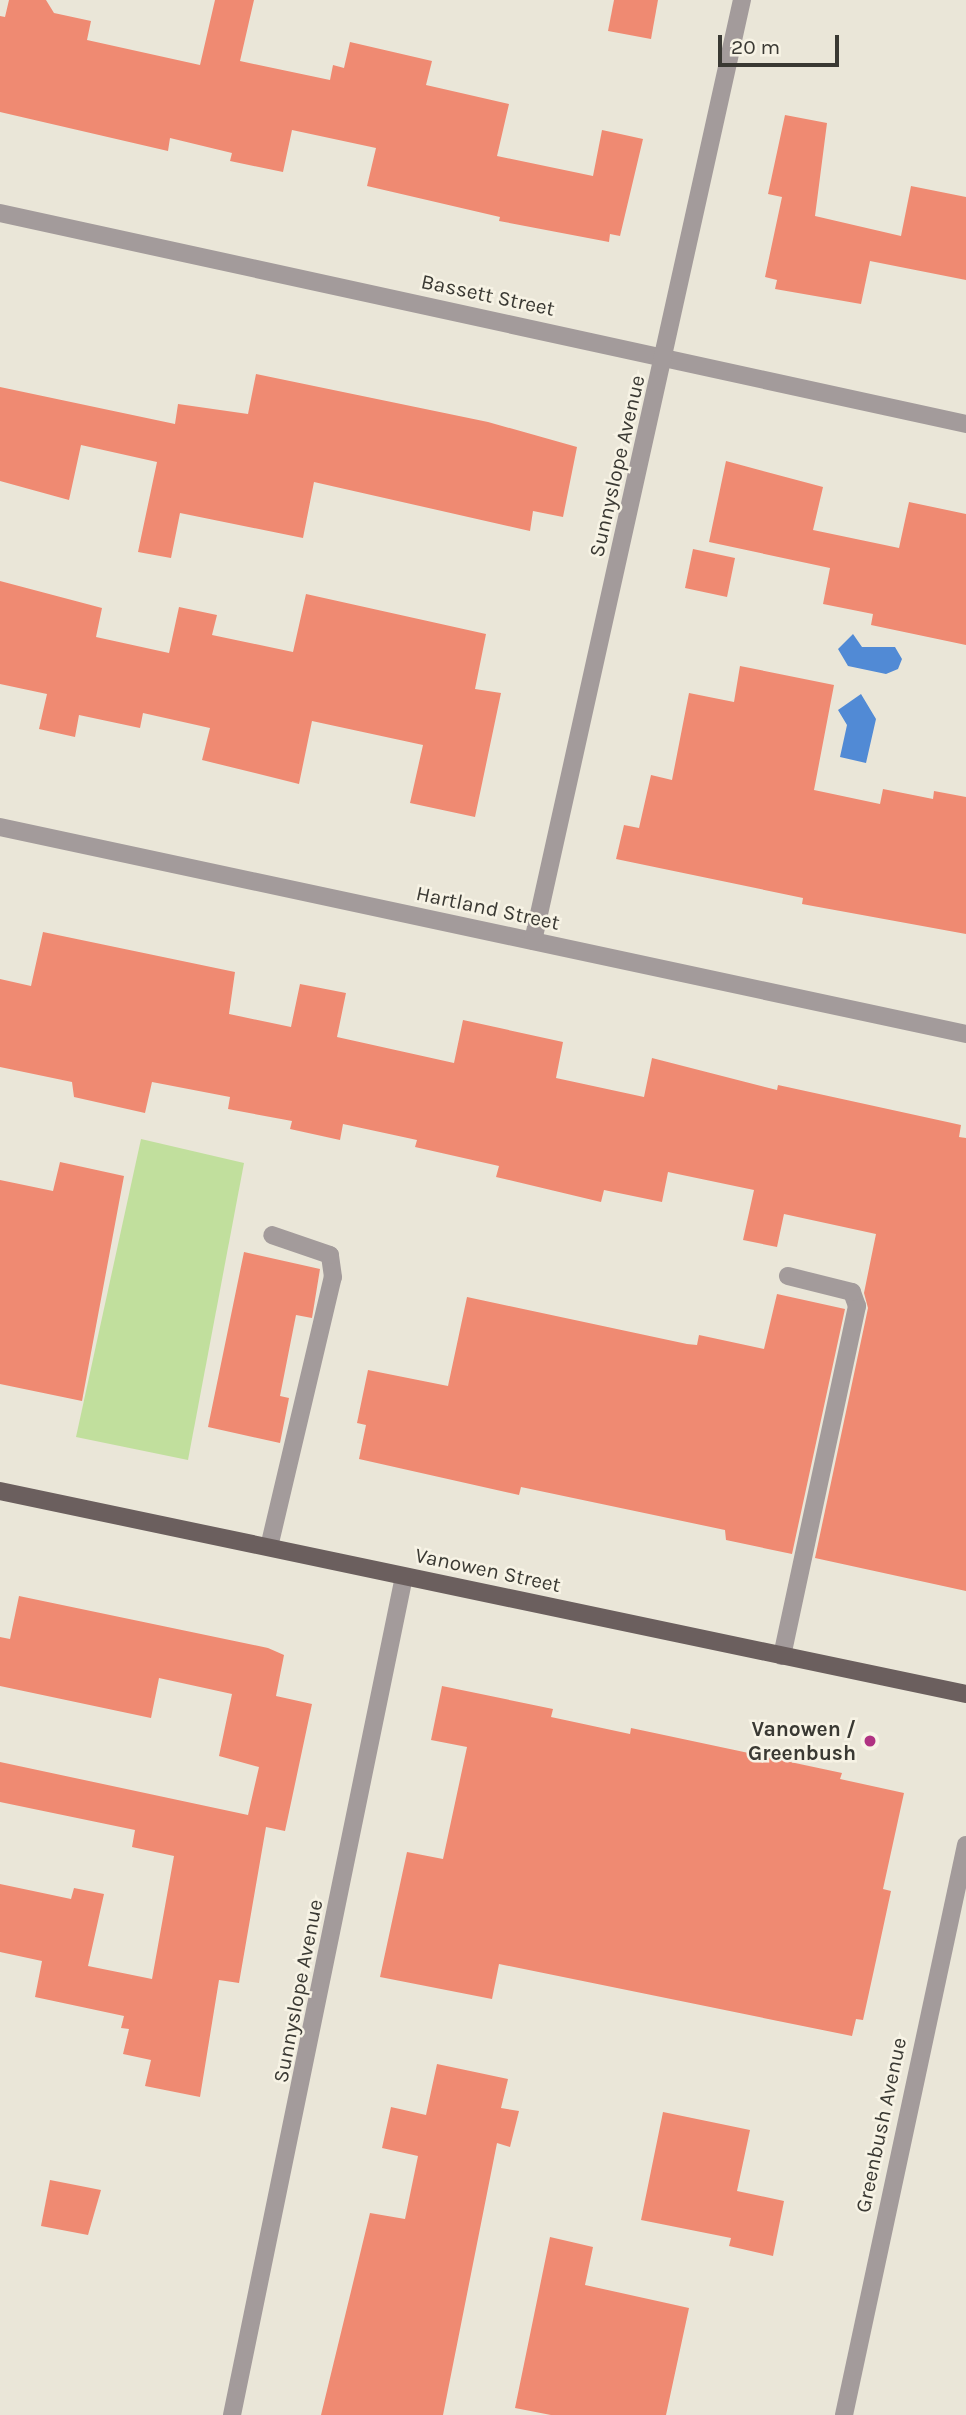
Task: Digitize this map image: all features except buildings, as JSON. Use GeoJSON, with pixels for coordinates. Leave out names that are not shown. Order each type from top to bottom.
{"type":"FeatureCollection","features":[{"type":"Feature","properties":{"kind":"main road","name":"Vanowen Street"},"geometry":{"type":"LineString","coordinates":[[0,1491],[966,1695]]}},
{"type":"Feature","properties":{"kind":"street","name":"Sunnyslope Avenue"},"geometry":{"type":"LineString","coordinates":[[533,941],[742,0]]}},
{"type":"Feature","properties":{"kind":"street","name":"Bassett Street"},"geometry":{"type":"LineString","coordinates":[[0,213],[966,424]]}},
{"type":"Feature","properties":{"kind":"street","name":"Hartland Street"},"geometry":{"type":"LineString","coordinates":[[0,827],[966,1034]]}},
{"type":"Feature","properties":{"kind":"street"},"geometry":{"type":"LineString","coordinates":[[269,1547],[333,1277],[330,1255],[272,1235]]}},
{"type":"Feature","properties":{"kind":"street"},"geometry":{"type":"LineString","coordinates":[[782,1656],[857,1306],[852,1292],[788,1276]]}},
{"type":"Feature","properties":{"kind":"street","name":"Sunnyslope Avenue"},"geometry":{"type":"LineString","coordinates":[[232,2415],[404,1576]]}},
{"type":"Feature","properties":{"kind":"street","name":"Greenbush Avenue"},"geometry":{"type":"LineString","coordinates":[[844,2415],[966,1845]]}},
{"type":"Feature","properties":{"kind":"green space"},"geometry":{"type":"Polygon","coordinates":[[[141,1139],[244,1163],[188,1460],[76,1437],[141,1139]]]}},
{"type":"Feature","properties":{"kind":"water"},"geometry":{"type":"Polygon","coordinates":[[[853,634],[862,647],[895,647],[902,659],[898,669],[886,674],[848,666],[838,649],[853,634]]]}},
{"type":"Feature","properties":{"kind":"water"},"geometry":{"type":"Polygon","coordinates":[[[861,694],[876,719],[866,763],[840,757],[847,725],[838,710],[861,694]]]}},
{"type":"Feature","properties":{"kind":"place","name":"Vanowen / Greenbush"},"geometry":{"type":"Point","coordinates":[870,1741]}}]}
